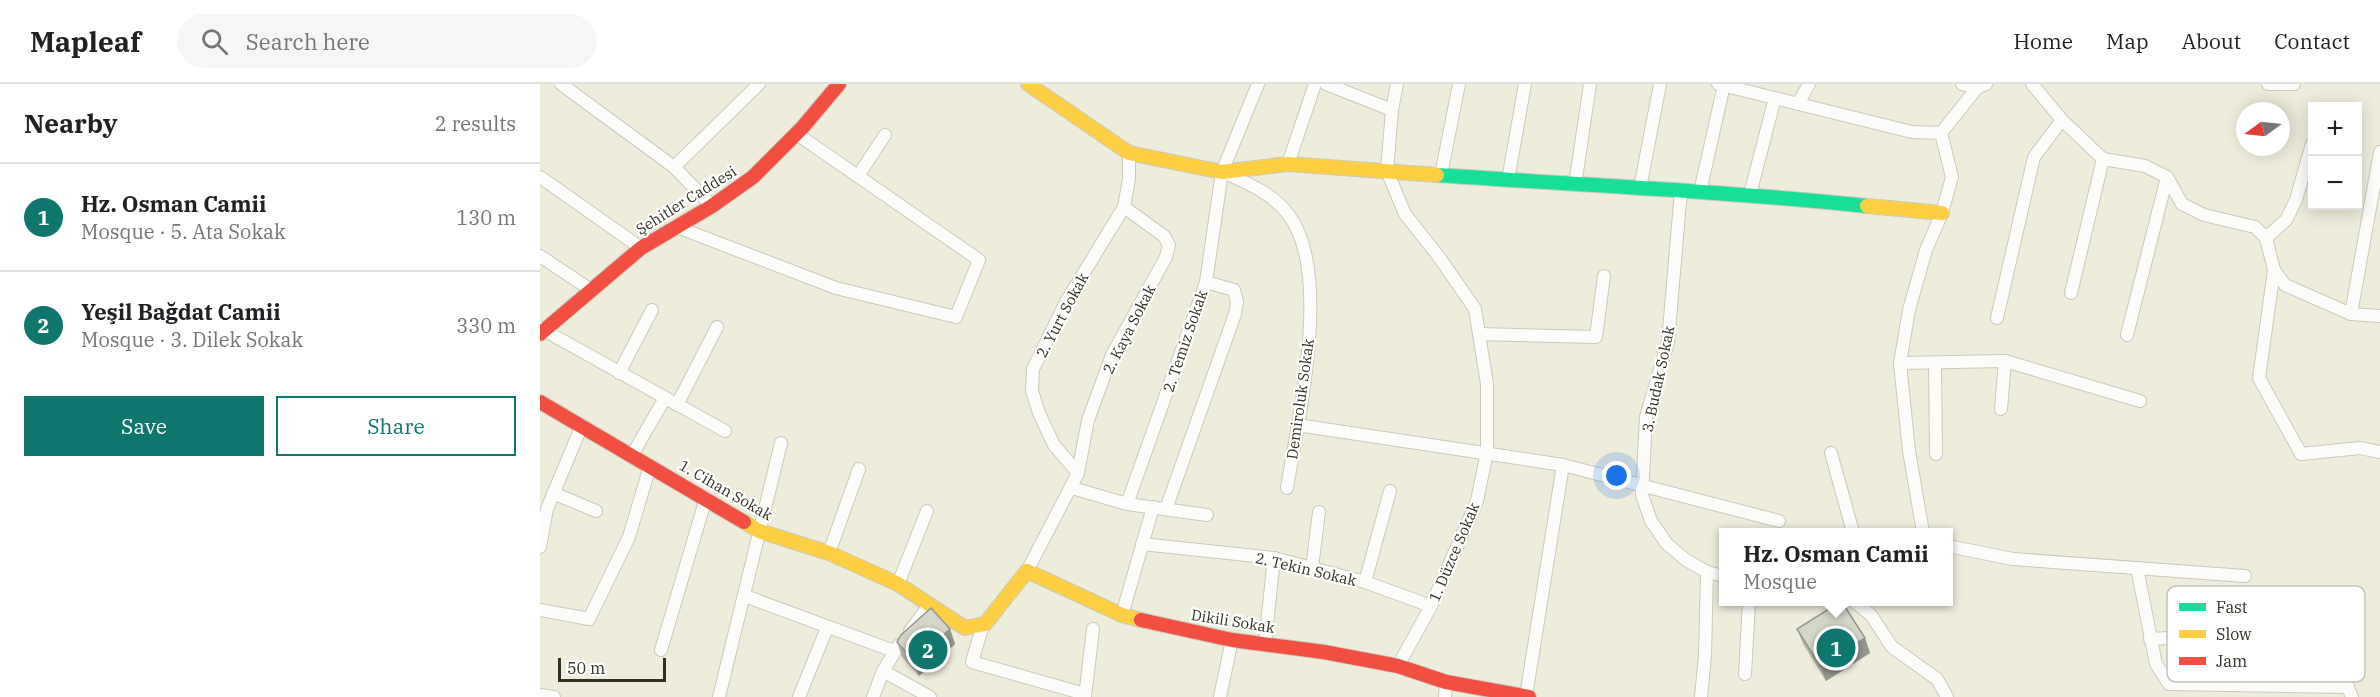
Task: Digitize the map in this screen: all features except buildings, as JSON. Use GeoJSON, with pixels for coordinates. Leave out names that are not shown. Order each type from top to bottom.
{"type":"FeatureCollection","features":[{"type":"Feature","properties":{"kind":"street"},"geometry":{"type":"LineString","coordinates":[[561,84],[577,88],[674,167],[712,206]]}},
{"type":"Feature","properties":{"kind":"street"},"geometry":{"type":"LineString","coordinates":[[674,167],[759,84]]}},
{"type":"Feature","properties":{"kind":"street","name":"Şehitler Caddesi"},"geometry":{"type":"LineString","coordinates":[[542,331],[641,248],[712,206],[753,177],[797,134],[839,84]]}},
{"type":"Feature","properties":{"kind":"street"},"geometry":{"type":"LineString","coordinates":[[1028,84],[1130,153],[1222,172],[1288,164],[1575,185],[1749,194],[1942,213]]}},
{"type":"Feature","properties":{"kind":"street","name":"2. Temiz Sokak"},"geometry":{"type":"LineString","coordinates":[[1127,504],[1206,282],[1222,172],[1258,84]]}},
{"type":"Feature","properties":{"kind":"street"},"geometry":{"type":"LineString","coordinates":[[1288,164],[1315,84]]}},
{"type":"Feature","properties":{"kind":"street"},"geometry":{"type":"LineString","coordinates":[[1326,84],[1392,110]]}},
{"type":"Feature","properties":{"kind":"street"},"geometry":{"type":"LineString","coordinates":[[1387,171],[1392,110],[1397,84]]}},
{"type":"Feature","properties":{"kind":"street"},"geometry":{"type":"LineString","coordinates":[[1441,175],[1459,84]]}},
{"type":"Feature","properties":{"kind":"street"},"geometry":{"type":"LineString","coordinates":[[1508,180],[1526,84]]}},
{"type":"Feature","properties":{"kind":"street"},"geometry":{"type":"LineString","coordinates":[[1575,185],[1590,84]]}},
{"type":"Feature","properties":{"kind":"street"},"geometry":{"type":"LineString","coordinates":[[1640,188],[1660,84]]}},
{"type":"Feature","properties":{"kind":"street"},"geometry":{"type":"LineString","coordinates":[[1798,104],[1809,84]]}},
{"type":"Feature","properties":{"kind":"street"},"geometry":{"type":"LineString","coordinates":[[1962,84],[1981,86]]}},
{"type":"Feature","properties":{"kind":"street"},"geometry":{"type":"LineString","coordinates":[[2032,84],[2062,120],[2103,159],[2145,166],[2167,177],[2182,204],[2204,215],[2255,227],[2266,237],[2274,270],[2259,378],[2301,454],[2360,448],[2380,452]]}},
{"type":"Feature","properties":{"kind":"street"},"geometry":{"type":"LineString","coordinates":[[2268,84],[2294,84]]}},
{"type":"Feature","properties":{"kind":"street"},"geometry":{"type":"LineString","coordinates":[[1700,192],[1721,85],[1912,132],[1941,133]]}},
{"type":"Feature","properties":{"kind":"street"},"geometry":{"type":"LineString","coordinates":[[1941,133],[1981,86]]}},
{"type":"Feature","properties":{"kind":"street"},"geometry":{"type":"LineString","coordinates":[[1749,194],[1774,98]]}},
{"type":"Feature","properties":{"kind":"street"},"geometry":{"type":"LineString","coordinates":[[1997,318],[2034,157],[2062,120]]}},
{"type":"Feature","properties":{"kind":"street"},"geometry":{"type":"LineString","coordinates":[[1922,528],[1909,451],[1900,363],[1910,310],[1926,250],[1942,213],[1952,177],[1941,133]]}},
{"type":"Feature","properties":{"kind":"street"},"geometry":{"type":"LineString","coordinates":[[677,227],[836,288],[956,317],[979,260],[797,134]]}},
{"type":"Feature","properties":{"kind":"street"},"geometry":{"type":"LineString","coordinates":[[858,176],[885,135]]}},
{"type":"Feature","properties":{"kind":"street"},"geometry":{"type":"LineString","coordinates":[[2350,314],[2380,152]]}},
{"type":"Feature","properties":{"kind":"street","name":"2. Yurt Sokak"},"geometry":{"type":"LineString","coordinates":[[1078,473],[1054,445],[1039,413],[1032,391],[1033,369],[1066,302],[1124,207],[1130,153]]}},
{"type":"Feature","properties":{"kind":"street"},"geometry":{"type":"LineString","coordinates":[[2266,237],[2286,220],[2296,200],[2309,156]]}},
{"type":"Feature","properties":{"kind":"street"},"geometry":{"type":"LineString","coordinates":[[2071,293],[2103,159]]}},
{"type":"Feature","properties":{"kind":"street","name":"1. Düzce Sokak"},"geometry":{"type":"LineString","coordinates":[[1387,171],[1405,214],[1439,257],[1475,309],[1487,384],[1487,453],[1477,501],[1431,606],[1398,666]]}},
{"type":"Feature","properties":{"kind":"street","name":"Demiroluk Sokak"},"geometry":{"type":"LineString","coordinates":[[1222,172],[1260,189],[1288,214],[1302,241],[1311,289],[1309,349],[1287,488]]}},
{"type":"Feature","properties":{"kind":"street"},"geometry":{"type":"LineString","coordinates":[[540,177],[641,248]]}},
{"type":"Feature","properties":{"kind":"street"},"geometry":{"type":"LineString","coordinates":[[2127,334],[2167,177]]}},
{"type":"Feature","properties":{"kind":"street","name":"3. Budak Sokak"},"geometry":{"type":"LineString","coordinates":[[1642,490],[1646,417],[1668,342],[1681,191]]}},
{"type":"Feature","properties":{"kind":"street","name":"2. Kaya Sokak"},"geometry":{"type":"LineString","coordinates":[[1078,473],[1088,420],[1112,355],[1166,257],[1169,245],[1164,236],[1124,207]]}},
{"type":"Feature","properties":{"kind":"street"},"geometry":{"type":"LineString","coordinates":[[540,256],[591,290]]}},
{"type":"Feature","properties":{"kind":"street"},"geometry":{"type":"LineString","coordinates":[[2274,270],[2285,285],[2350,314],[2380,316]]}},
{"type":"Feature","properties":{"kind":"street"},"geometry":{"type":"LineString","coordinates":[[1479,334],[1596,337],[1604,276]]}},
{"type":"Feature","properties":{"kind":"street"},"geometry":{"type":"LineString","coordinates":[[1166,509],[1236,308],[1234,290],[1206,282]]}},
{"type":"Feature","properties":{"kind":"street"},"geometry":{"type":"LineString","coordinates":[[619,373],[652,310]]}},
{"type":"Feature","properties":{"kind":"street"},"geometry":{"type":"LineString","coordinates":[[677,405],[717,327]]}},
{"type":"Feature","properties":{"kind":"street"},"geometry":{"type":"LineString","coordinates":[[542,331],[725,431]]}},
{"type":"Feature","properties":{"kind":"street"},"geometry":{"type":"LineString","coordinates":[[1900,363],[2005,361],[2140,400]]}},
{"type":"Feature","properties":{"kind":"street"},"geometry":{"type":"LineString","coordinates":[[2001,409],[2005,361]]}},
{"type":"Feature","properties":{"kind":"street"},"geometry":{"type":"LineString","coordinates":[[1935,363],[1936,454]]}},
{"type":"Feature","properties":{"kind":"street"},"geometry":{"type":"LineString","coordinates":[[632,455],[665,398]]}},
{"type":"Feature","properties":{"kind":"street","name":"1. Cihan Sokak"},"geometry":{"type":"LineString","coordinates":[[540,402],[759,531],[829,553],[898,584],[965,628],[983,625]]}},
{"type":"Feature","properties":{"kind":"street"},"geometry":{"type":"LineString","coordinates":[[540,547],[547,509],[582,425]]}},
{"type":"Feature","properties":{"kind":"street"},"geometry":{"type":"LineString","coordinates":[[1297,425],[1563,465],[1642,490],[1779,520]]}},
{"type":"Feature","properties":{"kind":"street"},"geometry":{"type":"LineString","coordinates":[[719,697],[781,443]]}},
{"type":"Feature","properties":{"kind":"street"},"geometry":{"type":"LineString","coordinates":[[1831,453],[1852,528]]}},
{"type":"Feature","properties":{"kind":"street"},"geometry":{"type":"LineString","coordinates":[[1527,697],[1563,465]]}},
{"type":"Feature","properties":{"kind":"street"},"geometry":{"type":"LineString","coordinates":[[540,610],[589,619],[628,537],[650,466]]}},
{"type":"Feature","properties":{"kind":"street"},"geometry":{"type":"LineString","coordinates":[[829,553],[859,469]]}},
{"type":"Feature","properties":{"kind":"street"},"geometry":{"type":"LineString","coordinates":[[1078,473],[1027,571],[983,625],[972,662],[1085,696],[1093,629]]}},
{"type":"Feature","properties":{"kind":"street"},"geometry":{"type":"LineString","coordinates":[[1072,488],[1127,504],[1207,515]]}},
{"type":"Feature","properties":{"kind":"street"},"geometry":{"type":"LineString","coordinates":[[1642,490],[1651,521],[1667,544],[1686,560],[1707,572],[1719,575]]}},
{"type":"Feature","properties":{"kind":"street"},"geometry":{"type":"LineString","coordinates":[[1365,582],[1389,491]]}},
{"type":"Feature","properties":{"kind":"street"},"geometry":{"type":"LineString","coordinates":[[553,494],[596,511]]}},
{"type":"Feature","properties":{"kind":"street"},"geometry":{"type":"LineString","coordinates":[[661,650],[706,498]]}},
{"type":"Feature","properties":{"kind":"street"},"geometry":{"type":"LineString","coordinates":[[1122,615],[1153,507]]}},
{"type":"Feature","properties":{"kind":"street"},"geometry":{"type":"LineString","coordinates":[[898,584],[927,511]]}},
{"type":"Feature","properties":{"kind":"street"},"geometry":{"type":"LineString","coordinates":[[1312,568],[1319,512]]}},
{"type":"Feature","properties":{"kind":"street","name":"2. Tekin Sokak"},"geometry":{"type":"LineString","coordinates":[[1142,543],[1274,558],[1365,582],[1431,606]]}},
{"type":"Feature","properties":{"kind":"street"},"geometry":{"type":"LineString","coordinates":[[1953,547],[2013,559],[2245,576]]}},
{"type":"Feature","properties":{"kind":"street"},"geometry":{"type":"LineString","coordinates":[[1265,643],[1274,558]]}},
{"type":"Feature","properties":{"kind":"street"},"geometry":{"type":"LineString","coordinates":[[2138,568],[2156,664],[2167,681]]}},
{"type":"Feature","properties":{"kind":"street","name":"Dikili Sokak"},"geometry":{"type":"LineString","coordinates":[[1027,571],[1122,615],[1153,624],[1232,640],[1265,643],[1398,666],[1446,682],[1527,697]]}},
{"type":"Feature","properties":{"kind":"street"},"geometry":{"type":"LineString","coordinates":[[1701,697],[1705,655],[1707,572]]}},
{"type":"Feature","properties":{"kind":"street"},"geometry":{"type":"LineString","coordinates":[[745,596],[894,651]]}},
{"type":"Feature","properties":{"kind":"street"},"geometry":{"type":"LineString","coordinates":[[873,697],[894,651],[930,604]]}},
{"type":"Feature","properties":{"kind":"street"},"geometry":{"type":"LineString","coordinates":[[1744,674],[1749,606]]}},
{"type":"Feature","properties":{"kind":"street"},"geometry":{"type":"LineString","coordinates":[[1860,606],[1871,615],[1892,647],[1937,679],[1947,697]]}},
{"type":"Feature","properties":{"kind":"street"},"geometry":{"type":"LineString","coordinates":[[1869,606],[1871,615]]}},
{"type":"Feature","properties":{"kind":"street"},"geometry":{"type":"LineString","coordinates":[[799,697],[827,628]]}},
{"type":"Feature","properties":{"kind":"street"},"geometry":{"type":"LineString","coordinates":[[2150,639],[2167,638]]}},
{"type":"Feature","properties":{"kind":"street"},"geometry":{"type":"LineString","coordinates":[[1220,697],[1232,640]]}},
{"type":"Feature","properties":{"kind":"street"},"geometry":{"type":"LineString","coordinates":[[883,671],[930,697]]}},
{"type":"Feature","properties":{"kind":"street"},"geometry":{"type":"LineString","coordinates":[[1445,697],[1446,682]]}},
{"type":"Feature","properties":{"kind":"street"},"geometry":{"type":"LineString","coordinates":[[2168,682],[2169,684],[2350,692]]}},
{"type":"Feature","properties":{"kind":"street"},"geometry":{"type":"LineString","coordinates":[[540,695],[554,697]]}},
{"type":"Feature","properties":{"kind":"traffic: fast"},"geometry":{"type":"LineString","coordinates":[[1437,175],[1706,192],[1867,206]]}},
{"type":"Feature","properties":{"kind":"traffic: slow"},"geometry":{"type":"LineString","coordinates":[[1028,84],[1129,153],[1222,172],[1288,164],[1437,175]]}},
{"type":"Feature","properties":{"kind":"traffic: slow"},"geometry":{"type":"LineString","coordinates":[[1867,206],[1942,213]]}},
{"type":"Feature","properties":{"kind":"traffic: slow"},"geometry":{"type":"LineString","coordinates":[[744,522],[759,531],[829,553],[898,584],[965,628],[985,624],[1027,571],[1122,615],[1141,620]]}},
{"type":"Feature","properties":{"kind":"traffic: jam"},"geometry":{"type":"LineString","coordinates":[[540,334],[641,248],[712,206],[753,177],[802,128],[839,84]]}},
{"type":"Feature","properties":{"kind":"traffic: jam"},"geometry":{"type":"LineString","coordinates":[[540,402],[744,522]]}},
{"type":"Feature","properties":{"kind":"traffic: jam"},"geometry":{"type":"LineString","coordinates":[[1141,620],[1232,640],[1324,652],[1398,666],[1446,682],[1529,697]]}},
{"type":"Feature","properties":{"kind":"place","name":"Hz. Osman Camii"},"geometry":{"type":"Point","coordinates":[1836,648]}},
{"type":"Feature","properties":{"kind":"place","name":"Yeşil Bağdat Camii"},"geometry":{"type":"Point","coordinates":[928,650]}}]}
